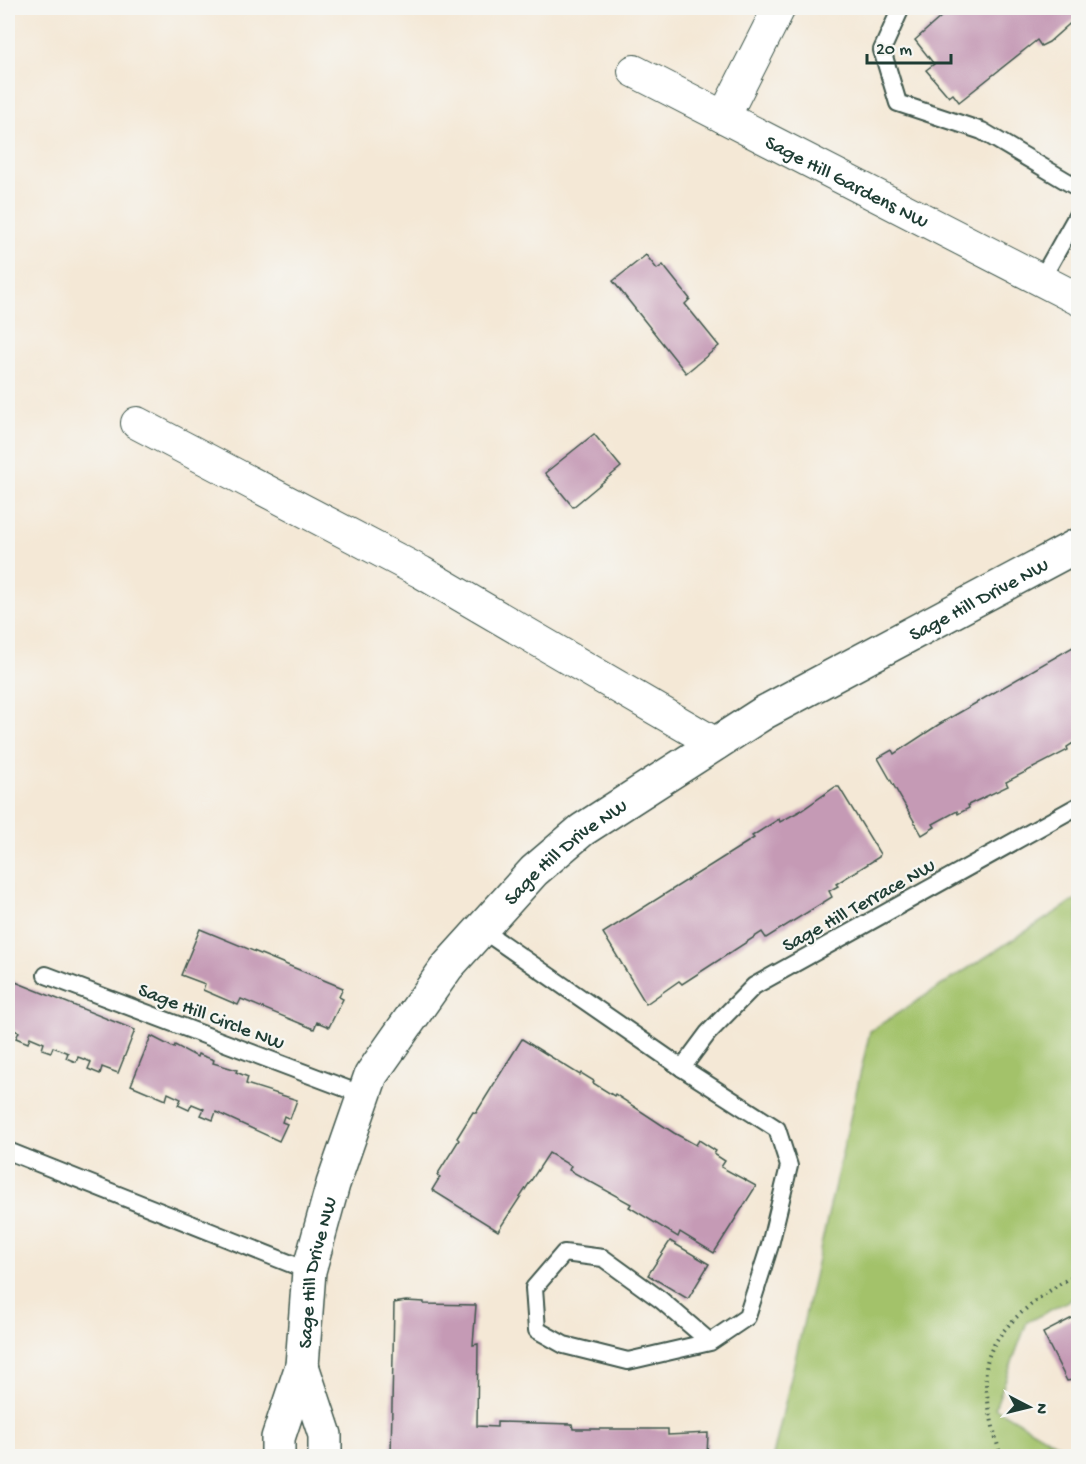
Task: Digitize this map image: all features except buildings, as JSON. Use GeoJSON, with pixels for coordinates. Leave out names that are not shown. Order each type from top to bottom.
{"type":"FeatureCollection","features":[{"type":"Feature","properties":{"kind":"street"},"geometry":{"type":"LineString","coordinates":[[724,117],[779,8]]}},
{"type":"Feature","properties":{"kind":"street","name":"Sage Hill Gardens NW"},"geometry":{"type":"LineString","coordinates":[[634,71],[1042,278],[1076,290]]}},
{"type":"Feature","properties":{"kind":"street"},"geometry":{"type":"LineString","coordinates":[[137,423],[421,572],[716,744]]}},
{"type":"Feature","properties":{"kind":"street","name":"Sage Hill Drive NW"},"geometry":{"type":"LineString","coordinates":[[278,1456],[278,1438],[302,1366],[309,1271],[363,1095],[371,1075],[447,967],[534,872],[582,830],[716,744],[854,663],[1078,544]]}},
{"type":"Feature","properties":{"kind":"street","name":"Sage Hill Drive NW"},"geometry":{"type":"LineString","coordinates":[[302,1366],[325,1435],[325,1456]]}},
{"type":"Feature","properties":{"kind":"lane"},"geometry":{"type":"LineString","coordinates":[[901,8],[882,50],[898,103],[982,131],[1078,188]]}},
{"type":"Feature","properties":{"kind":"lane"},"geometry":{"type":"LineString","coordinates":[[1042,278],[1078,214]]}},
{"type":"Feature","properties":{"kind":"lane","name":"Sage Hill Terrace NW"},"geometry":{"type":"LineString","coordinates":[[682,1068],[708,1033],[754,986],[1078,806]]}},
{"type":"Feature","properties":{"kind":"lane"},"geometry":{"type":"LineString","coordinates":[[481,929],[682,1068],[777,1129],[789,1166],[770,1245],[747,1317],[710,1342],[628,1361],[564,1345],[537,1330],[534,1288],[564,1253],[603,1258],[661,1300],[710,1342]]}},
{"type":"Feature","properties":{"kind":"lane","name":"Sage Hill Circle NW"},"geometry":{"type":"LineString","coordinates":[[46,975],[363,1095]]}},
{"type":"Feature","properties":{"kind":"lane"},"geometry":{"type":"LineString","coordinates":[[8,1151],[309,1271]]}},
{"type":"Feature","properties":{"kind":"path"},"geometry":{"type":"LineString","coordinates":[[1001,1456],[995,1439],[986,1370],[988,1357],[1000,1337],[1025,1310],[1047,1292],[1078,1273]]}},
{"type":"Feature","properties":{"kind":"green space"},"geometry":{"type":"Polygon","coordinates":[[[1078,898],[1078,1296],[1027,1322],[995,1408],[1062,1447],[1078,1449],[1078,1456],[773,1456],[870,1031],[1078,898]]]}}]}
